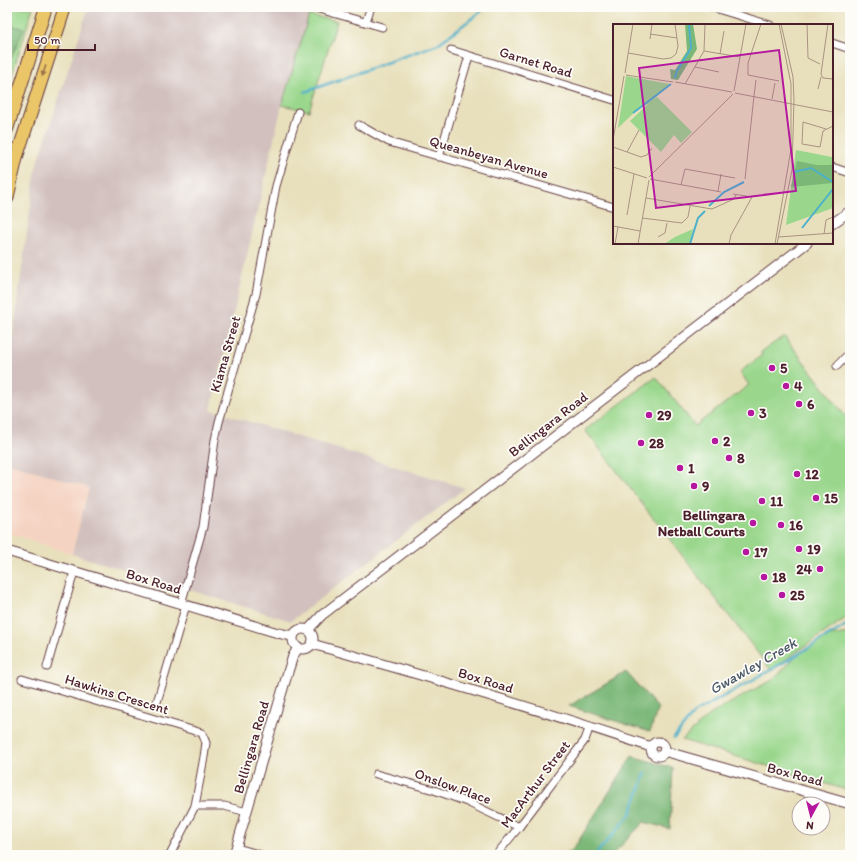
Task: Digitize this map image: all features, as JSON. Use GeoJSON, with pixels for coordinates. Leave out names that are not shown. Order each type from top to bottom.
{"type":"FeatureCollection","features":[{"type":"Feature","properties":{"kind":"main road"},"geometry":{"type":"LineString","coordinates":[[7,129],[46,7]]}},
{"type":"Feature","properties":{"kind":"main road"},"geometry":{"type":"LineString","coordinates":[[7,199],[19,149],[65,7]]}},
{"type":"Feature","properties":{"kind":"street"},"geometry":{"type":"LineString","coordinates":[[312,7],[366,21],[382,27]]}},
{"type":"Feature","properties":{"kind":"street"},"geometry":{"type":"LineString","coordinates":[[366,21],[371,7]]}},
{"type":"Feature","properties":{"kind":"street"},"geometry":{"type":"LineString","coordinates":[[711,7],[767,24]]}},
{"type":"Feature","properties":{"kind":"street"},"geometry":{"type":"LineString","coordinates":[[833,44],[850,49]]}},
{"type":"Feature","properties":{"kind":"street","name":"Garnet Road"},"geometry":{"type":"LineString","coordinates":[[450,50],[613,100]]}},
{"type":"Feature","properties":{"kind":"street"},"geometry":{"type":"LineString","coordinates":[[439,157],[469,56]]}},
{"type":"Feature","properties":{"kind":"street","name":"Kiama Street"},"geometry":{"type":"LineString","coordinates":[[157,702],[203,527],[218,428],[256,294],[276,186],[298,112]]}},
{"type":"Feature","properties":{"kind":"street","name":"Queanbeyan Avenue"},"geometry":{"type":"LineString","coordinates":[[359,126],[389,142],[613,207]]}},
{"type":"Feature","properties":{"kind":"street"},"geometry":{"type":"LineString","coordinates":[[833,167],[850,173]]}},
{"type":"Feature","properties":{"kind":"street"},"geometry":{"type":"LineString","coordinates":[[833,223],[850,211]]}},
{"type":"Feature","properties":{"kind":"street","name":"Bellingara Road"},"geometry":{"type":"LineString","coordinates":[[308,630],[322,615],[806,244]]}},
{"type":"Feature","properties":{"kind":"street"},"geometry":{"type":"LineString","coordinates":[[837,366],[850,352]]}},
{"type":"Feature","properties":{"kind":"street","name":"Box Road"},"geometry":{"type":"LineString","coordinates":[[7,552],[292,636]]}},
{"type":"Feature","properties":{"kind":"street"},"geometry":{"type":"LineString","coordinates":[[48,667],[74,572]]}},
{"type":"Feature","properties":{"kind":"street"},"geometry":{"type":"LineString","coordinates":[[302,628],[308,630],[312,634],[312,644],[308,648],[298,648],[293,643],[292,636],[299,629],[302,628]]}},
{"type":"Feature","properties":{"kind":"street","name":"Box Road"},"geometry":{"type":"LineString","coordinates":[[312,644],[444,681],[590,726],[651,747],[651,752],[656,756],[661,755],[664,751],[850,804]]}},
{"type":"Feature","properties":{"kind":"street","name":"Bellingara Road"},"geometry":{"type":"LineString","coordinates":[[235,851],[287,675],[293,656],[298,648]]}},
{"type":"Feature","properties":{"kind":"street","name":"Hawkins Crescent"},"geometry":{"type":"LineString","coordinates":[[22,679],[202,733],[204,735],[206,750],[195,806]]}},
{"type":"Feature","properties":{"kind":"street","name":"MacArthur Street"},"geometry":{"type":"LineString","coordinates":[[496,855],[585,740],[590,726]]}},
{"type":"Feature","properties":{"kind":"street","name":"Onslow Place"},"geometry":{"type":"LineString","coordinates":[[376,774],[434,790],[467,802],[519,826]]}},
{"type":"Feature","properties":{"kind":"street"},"geometry":{"type":"LineString","coordinates":[[170,855],[195,806],[224,806],[247,812]]}},
{"type":"Feature","properties":{"kind":"street"},"geometry":{"type":"LineString","coordinates":[[235,851],[261,855]]}},
{"type":"Feature","properties":{"kind":"shaded area"},"geometry":{"type":"Polygon","coordinates":[[[92,7],[282,7],[309,15],[282,105],[211,410],[465,488],[291,621],[72,554],[89,488],[7,462],[7,376],[36,168],[88,9],[92,7]]]}},
{"type":"Feature","properties":{"kind":"shaded area"},"geometry":{"type":"Polygon","coordinates":[[[7,462],[89,488],[72,554],[7,532],[7,462]]]}},
{"type":"Feature","properties":{"kind":"green space"},"geometry":{"type":"Polygon","coordinates":[[[7,7],[33,7],[7,91],[7,7]]]}},
{"type":"Feature","properties":{"kind":"green space"},"geometry":{"type":"Polygon","coordinates":[[[309,15],[337,21],[309,111],[282,105],[309,15]]]}},
{"type":"Feature","properties":{"kind":"green space"},"geometry":{"type":"Polygon","coordinates":[[[7,25],[24,28],[7,68],[7,25]]]}},
{"type":"Feature","properties":{"kind":"green space","name":"Bellingara Netball Courts"},"geometry":{"type":"Polygon","coordinates":[[[784,336],[850,422],[850,615],[771,670],[585,430],[656,377],[695,426],[749,385],[740,372],[762,355],[761,352],[784,336]]]}},
{"type":"Feature","properties":{"kind":"green space"},"geometry":{"type":"Polygon","coordinates":[[[850,633],[850,791],[682,740],[711,714],[773,680],[798,654],[827,636],[850,633]]]}},
{"type":"Feature","properties":{"kind":"green space"},"geometry":{"type":"Polygon","coordinates":[[[626,672],[658,708],[650,732],[569,706],[626,672]]]}},
{"type":"Feature","properties":{"kind":"green space"},"geometry":{"type":"Polygon","coordinates":[[[632,756],[673,768],[670,829],[644,822],[612,855],[564,855],[574,848],[632,756]]]}},
{"type":"Feature","properties":{"kind":"waterway"},"geometry":{"type":"LineString","coordinates":[[305,92],[438,44],[487,7]]}},
{"type":"Feature","properties":{"kind":"waterway","name":"Gwawley Creek"},"geometry":{"type":"LineString","coordinates":[[674,738],[694,713],[850,623]]}},
{"type":"Feature","properties":{"kind":"waterway","name":"Gwawley Creek"},"geometry":{"type":"LineString","coordinates":[[595,855],[630,815],[646,772]]}},
{"type":"Feature","properties":{"kind":"place","name":"5"},"geometry":{"type":"Point","coordinates":[772,368]}},
{"type":"Feature","properties":{"kind":"place","name":"4"},"geometry":{"type":"Point","coordinates":[786,386]}},
{"type":"Feature","properties":{"kind":"place","name":"6"},"geometry":{"type":"Point","coordinates":[799,404]}},
{"type":"Feature","properties":{"kind":"place","name":"3"},"geometry":{"type":"Point","coordinates":[751,413]}},
{"type":"Feature","properties":{"kind":"place","name":"29"},"geometry":{"type":"Point","coordinates":[649,415]}},
{"type":"Feature","properties":{"kind":"place","name":"2"},"geometry":{"type":"Point","coordinates":[715,441]}},
{"type":"Feature","properties":{"kind":"place","name":"28"},"geometry":{"type":"Point","coordinates":[641,443]}},
{"type":"Feature","properties":{"kind":"place","name":"8"},"geometry":{"type":"Point","coordinates":[729,458]}},
{"type":"Feature","properties":{"kind":"place","name":"1"},"geometry":{"type":"Point","coordinates":[680,468]}},
{"type":"Feature","properties":{"kind":"place","name":"12"},"geometry":{"type":"Point","coordinates":[797,474]}},
{"type":"Feature","properties":{"kind":"place","name":"9"},"geometry":{"type":"Point","coordinates":[694,486]}},
{"type":"Feature","properties":{"kind":"place","name":"15"},"geometry":{"type":"Point","coordinates":[816,498]}},
{"type":"Feature","properties":{"kind":"place","name":"11"},"geometry":{"type":"Point","coordinates":[762,501]}},
{"type":"Feature","properties":{"kind":"place","name":"Bellingara Netball Courts"},"geometry":{"type":"Point","coordinates":[753,523]}},
{"type":"Feature","properties":{"kind":"place","name":"16"},"geometry":{"type":"Point","coordinates":[781,525]}},
{"type":"Feature","properties":{"kind":"place","name":"19"},"geometry":{"type":"Point","coordinates":[799,549]}},
{"type":"Feature","properties":{"kind":"place","name":"17"},"geometry":{"type":"Point","coordinates":[746,552]}},
{"type":"Feature","properties":{"kind":"place","name":"24"},"geometry":{"type":"Point","coordinates":[820,569]}},
{"type":"Feature","properties":{"kind":"place","name":"18"},"geometry":{"type":"Point","coordinates":[764,577]}},
{"type":"Feature","properties":{"kind":"place","name":"25"},"geometry":{"type":"Point","coordinates":[782,595]}}]}
